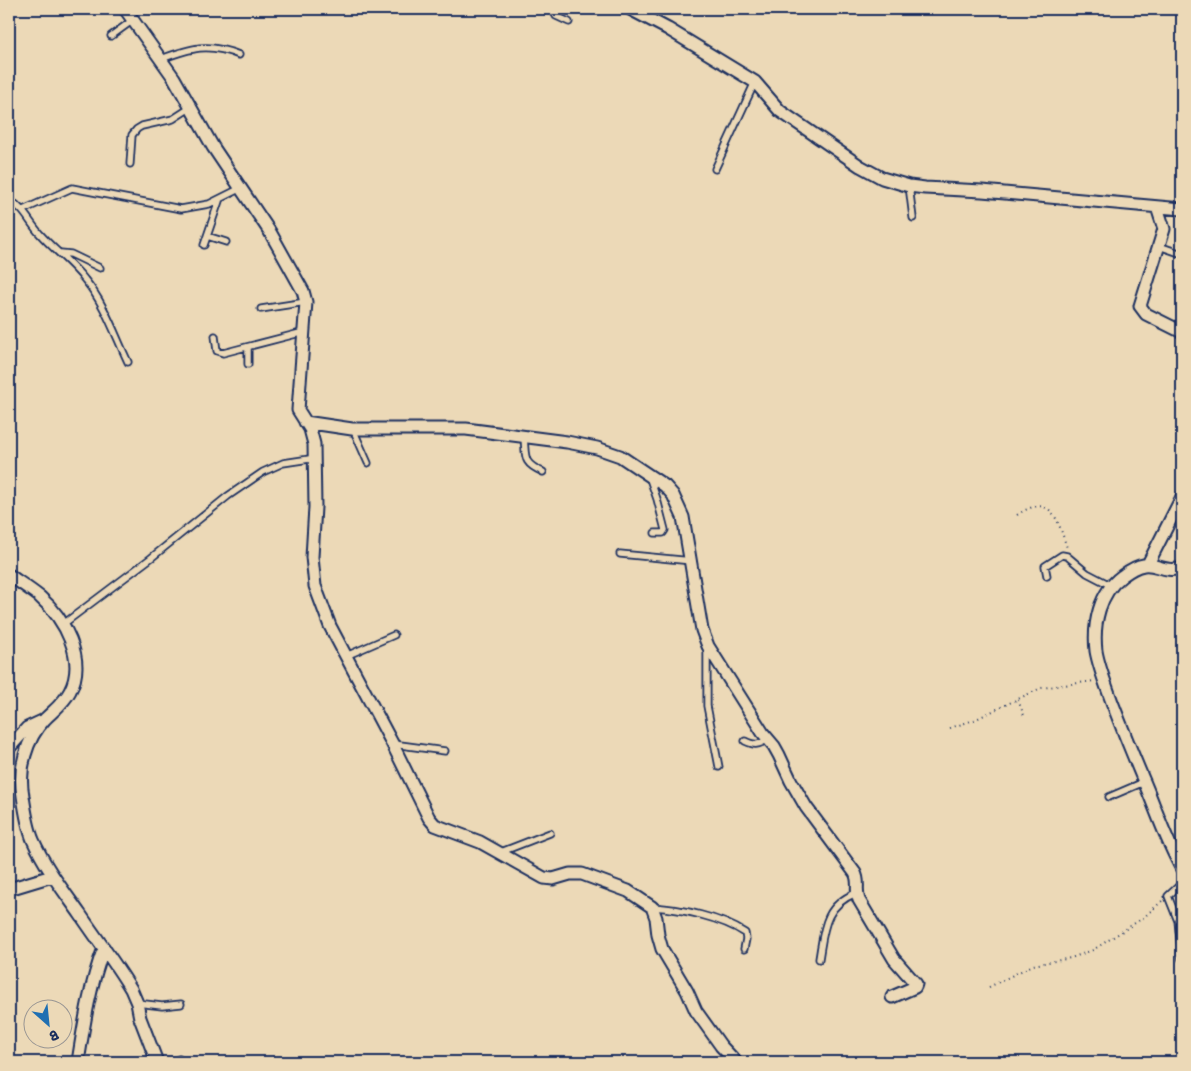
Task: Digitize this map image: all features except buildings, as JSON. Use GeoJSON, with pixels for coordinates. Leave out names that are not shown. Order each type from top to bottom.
{"type":"FeatureCollection","features":[{"type":"Feature","properties":{"kind":"street"},"geometry":{"type":"LineString","coordinates":[[125,9],[161,59],[213,147],[270,232],[300,283],[306,302],[298,410],[312,436],[316,458],[312,557],[315,586],[324,612],[431,822],[501,852],[549,879],[570,874],[582,874],[628,891],[652,907],[656,918],[660,943],[696,1011],[736,1062]]}},
{"type":"Feature","properties":{"kind":"street"},"geometry":{"type":"LineString","coordinates":[[630,9],[722,60],[755,82],[780,110],[860,166],[882,178],[909,186],[1072,198],[1182,209]]}},
{"type":"Feature","properties":{"kind":"street"},"geometry":{"type":"LineString","coordinates":[[1157,207],[1164,228],[1140,306],[1146,314],[1182,332]]}},
{"type":"Feature","properties":{"kind":"street"},"geometry":{"type":"LineString","coordinates":[[306,422],[352,428],[466,429],[597,448],[620,456],[665,486],[673,495],[685,522],[702,630],[708,646],[758,727],[780,755],[791,781],[806,807],[855,873],[858,882],[856,893],[894,959],[916,984],[915,987],[892,997]]}},
{"type":"Feature","properties":{"kind":"street"},"geometry":{"type":"LineString","coordinates":[[1148,564],[1182,497]]}},
{"type":"Feature","properties":{"kind":"street"},"geometry":{"type":"LineString","coordinates":[[1182,568],[1171,570],[1148,564],[1140,565],[1124,574],[1105,595],[1099,609],[1096,626],[1096,652],[1103,678],[1165,835],[1182,869]]}},
{"type":"Feature","properties":{"kind":"street"},"geometry":{"type":"LineString","coordinates":[[9,575],[41,598],[57,617],[76,657],[76,672],[70,691],[60,705],[44,720],[31,739],[23,760],[21,774],[22,795],[33,839],[52,876],[131,989],[157,1062]]}},
{"type":"Feature","properties":{"kind":"street"},"geometry":{"type":"LineString","coordinates":[[9,748],[27,728],[44,720]]}},
{"type":"Feature","properties":{"kind":"street"},"geometry":{"type":"LineString","coordinates":[[9,888],[52,876]]}},
{"type":"Feature","properties":{"kind":"street"},"geometry":{"type":"LineString","coordinates":[[78,1062],[96,975],[104,948]]}},
{"type":"Feature","properties":{"kind":"lane"},"geometry":{"type":"LineString","coordinates":[[556,9],[556,16],[568,22]]}},
{"type":"Feature","properties":{"kind":"lane"},"geometry":{"type":"LineString","coordinates":[[110,36],[133,20]]}},
{"type":"Feature","properties":{"kind":"lane"},"geometry":{"type":"LineString","coordinates":[[161,59],[196,47],[221,49],[239,55]]}},
{"type":"Feature","properties":{"kind":"lane"},"geometry":{"type":"LineString","coordinates":[[714,169],[755,82]]}},
{"type":"Feature","properties":{"kind":"lane"},"geometry":{"type":"LineString","coordinates":[[130,164],[132,135],[137,129],[142,126],[173,119],[190,108]]}},
{"type":"Feature","properties":{"kind":"lane"},"geometry":{"type":"LineString","coordinates":[[909,186],[913,218]]}},
{"type":"Feature","properties":{"kind":"lane"},"geometry":{"type":"LineString","coordinates":[[23,210],[72,188],[181,209],[196,208],[219,201],[241,188]]}},
{"type":"Feature","properties":{"kind":"lane"},"geometry":{"type":"LineString","coordinates":[[9,200],[23,210],[40,234],[86,280],[98,299],[128,362]]}},
{"type":"Feature","properties":{"kind":"lane"},"geometry":{"type":"LineString","coordinates":[[204,245],[219,201]]}},
{"type":"Feature","properties":{"kind":"lane"},"geometry":{"type":"LineString","coordinates":[[207,236],[226,242]]}},
{"type":"Feature","properties":{"kind":"lane"},"geometry":{"type":"LineString","coordinates":[[1160,246],[1182,254]]}},
{"type":"Feature","properties":{"kind":"lane"},"geometry":{"type":"LineString","coordinates":[[60,253],[71,254],[100,268]]}},
{"type":"Feature","properties":{"kind":"lane"},"geometry":{"type":"LineString","coordinates":[[261,309],[306,302]]}},
{"type":"Feature","properties":{"kind":"lane"},"geometry":{"type":"LineString","coordinates":[[215,336],[217,351],[226,353],[304,332]]}},
{"type":"Feature","properties":{"kind":"lane"},"geometry":{"type":"LineString","coordinates":[[248,347],[248,364]]}},
{"type":"Feature","properties":{"kind":"lane"},"geometry":{"type":"LineString","coordinates":[[352,428],[368,463]]}},
{"type":"Feature","properties":{"kind":"lane"},"geometry":{"type":"LineString","coordinates":[[524,437],[526,459],[529,465],[543,472]]}},
{"type":"Feature","properties":{"kind":"lane"},"geometry":{"type":"LineString","coordinates":[[62,625],[151,558],[228,496],[263,472],[283,463],[316,458]]}},
{"type":"Feature","properties":{"kind":"lane"},"geometry":{"type":"LineString","coordinates":[[648,474],[665,530],[663,533],[655,533]]}},
{"type":"Feature","properties":{"kind":"lane"},"geometry":{"type":"LineString","coordinates":[[620,554],[692,561]]}},
{"type":"Feature","properties":{"kind":"lane"},"geometry":{"type":"LineString","coordinates":[[1047,576],[1045,566],[1062,555],[1072,560],[1092,576],[1112,586]]}},
{"type":"Feature","properties":{"kind":"lane"},"geometry":{"type":"LineString","coordinates":[[346,656],[394,635]]}},
{"type":"Feature","properties":{"kind":"lane"},"geometry":{"type":"LineString","coordinates":[[708,646],[707,706],[719,766]]}},
{"type":"Feature","properties":{"kind":"lane"},"geometry":{"type":"LineString","coordinates":[[745,741],[758,745],[768,739]]}},
{"type":"Feature","properties":{"kind":"lane"},"geometry":{"type":"LineString","coordinates":[[392,744],[445,751]]}},
{"type":"Feature","properties":{"kind":"lane"},"geometry":{"type":"LineString","coordinates":[[1109,797],[1144,782]]}},
{"type":"Feature","properties":{"kind":"lane"},"geometry":{"type":"LineString","coordinates":[[501,852],[550,833]]}},
{"type":"Feature","properties":{"kind":"lane"},"geometry":{"type":"LineString","coordinates":[[1182,883],[1168,896],[1178,921],[1182,959]]}},
{"type":"Feature","properties":{"kind":"lane"},"geometry":{"type":"LineString","coordinates":[[820,959],[825,924],[832,910],[845,897],[856,893]]}},
{"type":"Feature","properties":{"kind":"lane"},"geometry":{"type":"LineString","coordinates":[[652,907],[674,909],[728,924],[745,933],[744,949]]}},
{"type":"Feature","properties":{"kind":"lane"},"geometry":{"type":"LineString","coordinates":[[137,1003],[162,1006],[180,1004]]}},
{"type":"Feature","properties":{"kind":"lane"},"geometry":{"type":"LineString","coordinates":[[173,1062],[179,1059]]}},
{"type":"Feature","properties":{"kind":"path"},"geometry":{"type":"LineString","coordinates":[[1017,515],[1026,508],[1038,507],[1052,510],[1072,560]]}},
{"type":"Feature","properties":{"kind":"path"},"geometry":{"type":"LineString","coordinates":[[950,728],[974,720],[1040,688],[1068,686],[1103,678]]}},
{"type":"Feature","properties":{"kind":"path"},"geometry":{"type":"LineString","coordinates":[[1018,699],[1025,718]]}},
{"type":"Feature","properties":{"kind":"path"},"geometry":{"type":"LineString","coordinates":[[989,987],[1033,965],[1071,958],[1093,950],[1143,918],[1168,896]]}}]}
